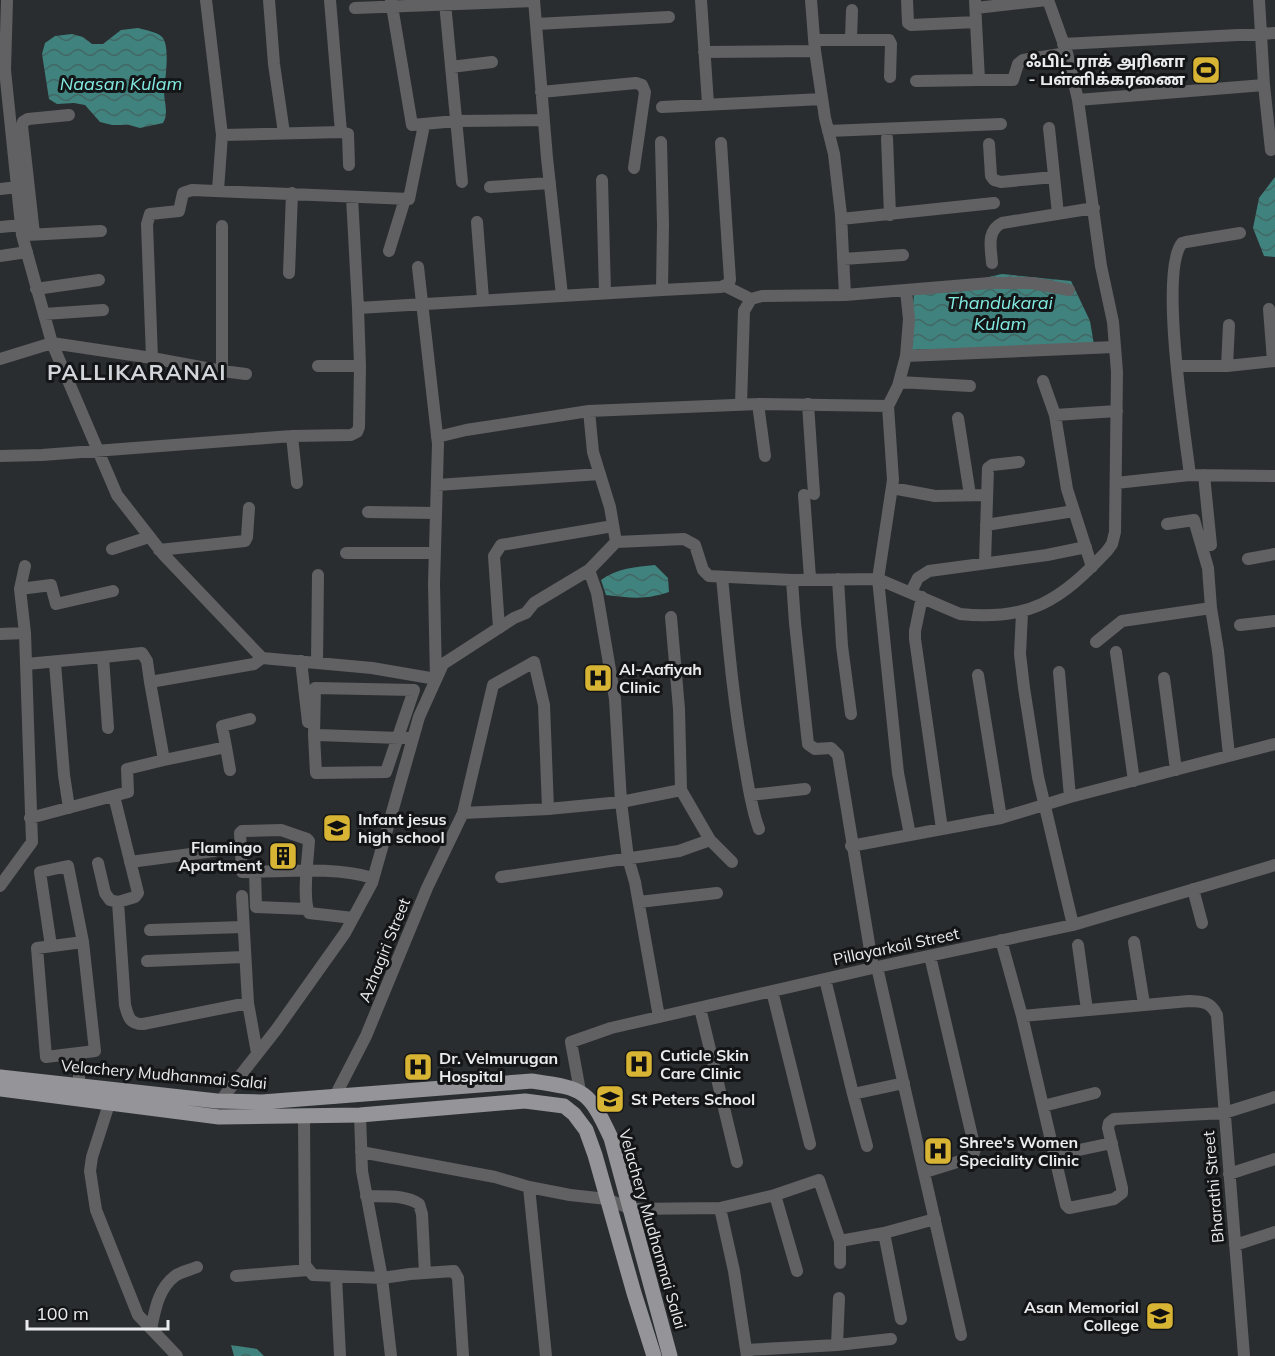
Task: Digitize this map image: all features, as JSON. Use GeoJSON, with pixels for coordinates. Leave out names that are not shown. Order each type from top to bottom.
{"type":"FeatureCollection","features":[{"type":"Feature","properties":{"kind":"main road","name":"Velachery Mudhanmai Salai"},"geometry":{"type":"LineString","coordinates":[[0,1077],[221,1100],[262,1102],[532,1081],[566,1086],[580,1091],[587,1096],[600,1115],[611,1138],[669,1356]]}},
{"type":"Feature","properties":{"kind":"main road","name":"Velachery Mudhanmai Salai"},"geometry":{"type":"LineString","coordinates":[[0,1089],[110,1101],[219,1117],[360,1115],[525,1101],[564,1106],[574,1114],[586,1130],[654,1356]]}},
{"type":"Feature","properties":{"kind":"street"},"geometry":{"type":"LineString","coordinates":[[206,0],[222,135],[218,190]]}},
{"type":"Feature","properties":{"kind":"street"},"geometry":{"type":"LineString","coordinates":[[269,0],[274,64],[284,133]]}},
{"type":"Feature","properties":{"kind":"street"},"geometry":{"type":"LineString","coordinates":[[330,0],[340,132]]}},
{"type":"Feature","properties":{"kind":"street"},"geometry":{"type":"LineString","coordinates":[[355,9],[391,3],[534,0],[562,295]]}},
{"type":"Feature","properties":{"kind":"street"},"geometry":{"type":"LineString","coordinates":[[701,0],[708,104]]}},
{"type":"Feature","properties":{"kind":"street"},"geometry":{"type":"LineString","coordinates":[[811,0],[814,46],[834,154],[841,219],[845,295]]}},
{"type":"Feature","properties":{"kind":"street"},"geometry":{"type":"LineString","coordinates":[[907,0],[909,25],[976,21]]}},
{"type":"Feature","properties":{"kind":"street"},"geometry":{"type":"LineString","coordinates":[[221,1100],[276,1030],[345,933],[353,918],[373,878],[419,717],[443,664],[514,618],[526,613],[534,603],[589,570],[616,542],[688,540],[695,545],[705,573],[710,576],[792,580],[878,579],[960,614],[975,615],[1022,613],[1053,599],[1092,567],[1112,544],[1115,532],[1117,411],[1113,322],[1101,266],[1078,100],[1065,49],[1047,0],[975,4],[979,80]]}},
{"type":"Feature","properties":{"kind":"street"},"geometry":{"type":"LineString","coordinates":[[1259,0],[1270,150]]}},
{"type":"Feature","properties":{"kind":"street"},"geometry":{"type":"LineString","coordinates":[[391,3],[412,125],[456,121],[544,120]]}},
{"type":"Feature","properties":{"kind":"street"},"geometry":{"type":"LineString","coordinates":[[445,3],[462,182]]}},
{"type":"Feature","properties":{"kind":"street"},"geometry":{"type":"LineString","coordinates":[[5,8],[2,70],[4,117],[6,137],[26,231]]}},
{"type":"Feature","properties":{"kind":"street"},"geometry":{"type":"LineString","coordinates":[[851,39],[852,10]]}},
{"type":"Feature","properties":{"kind":"street"},"geometry":{"type":"LineString","coordinates":[[536,24],[669,17]]}},
{"type":"Feature","properties":{"kind":"street"},"geometry":{"type":"LineString","coordinates":[[916,81],[1012,80],[1018,64],[1023,60],[1065,49],[1275,33]]}},
{"type":"Feature","properties":{"kind":"street"},"geometry":{"type":"LineString","coordinates":[[704,51],[814,46],[851,39],[889,40],[891,44],[890,77]]}},
{"type":"Feature","properties":{"kind":"street"},"geometry":{"type":"LineString","coordinates":[[451,67],[492,62]]}},
{"type":"Feature","properties":{"kind":"street"},"geometry":{"type":"LineString","coordinates":[[542,92],[636,83],[642,85],[645,92],[634,168]]}},
{"type":"Feature","properties":{"kind":"street"},"geometry":{"type":"LineString","coordinates":[[1078,100],[1264,85]]}},
{"type":"Feature","properties":{"kind":"street"},"geometry":{"type":"LineString","coordinates":[[662,107],[822,99]]}},
{"type":"Feature","properties":{"kind":"street"},"geometry":{"type":"LineString","coordinates":[[69,115],[28,118],[22,126],[27,252],[52,343],[117,495],[159,550],[262,658]]}},
{"type":"Feature","properties":{"kind":"street"},"geometry":{"type":"LineString","coordinates":[[828,131],[1001,124]]}},
{"type":"Feature","properties":{"kind":"street"},"geometry":{"type":"LineString","coordinates":[[152,358],[147,224],[150,214],[179,212],[182,195],[186,191],[218,190],[409,199],[424,125]]}},
{"type":"Feature","properties":{"kind":"street"},"geometry":{"type":"LineString","coordinates":[[1049,128],[1058,214]]}},
{"type":"Feature","properties":{"kind":"street"},"geometry":{"type":"LineString","coordinates":[[222,135],[340,132],[348,134],[349,165]]}},
{"type":"Feature","properties":{"kind":"street"},"geometry":{"type":"LineString","coordinates":[[886,138],[890,215]]}},
{"type":"Feature","properties":{"kind":"street"},"geometry":{"type":"LineString","coordinates":[[661,142],[662,290]]}},
{"type":"Feature","properties":{"kind":"street"},"geometry":{"type":"LineString","coordinates":[[721,143],[731,277],[725,286]]}},
{"type":"Feature","properties":{"kind":"street"},"geometry":{"type":"LineString","coordinates":[[989,144],[991,176],[994,180],[1001,182],[1054,177]]}},
{"type":"Feature","properties":{"kind":"street"},"geometry":{"type":"LineString","coordinates":[[602,180],[605,293]]}},
{"type":"Feature","properties":{"kind":"street"},"geometry":{"type":"LineString","coordinates":[[490,187],[550,183]]}},
{"type":"Feature","properties":{"kind":"street"},"geometry":{"type":"LineString","coordinates":[[0,189],[18,187]]}},
{"type":"Feature","properties":{"kind":"street"},"geometry":{"type":"LineString","coordinates":[[289,273],[292,194]]}},
{"type":"Feature","properties":{"kind":"street"},"geometry":{"type":"LineString","coordinates":[[0,456],[42,455],[292,436],[351,435],[357,432],[360,366],[352,196]]}},
{"type":"Feature","properties":{"kind":"street"},"geometry":{"type":"LineString","coordinates":[[389,251],[405,199]]}},
{"type":"Feature","properties":{"kind":"street"},"geometry":{"type":"LineString","coordinates":[[841,219],[994,203]]}},
{"type":"Feature","properties":{"kind":"street"},"geometry":{"type":"LineString","coordinates":[[992,263],[991,235],[995,226],[1094,208]]}},
{"type":"Feature","properties":{"kind":"street"},"geometry":{"type":"LineString","coordinates":[[477,222],[483,299]]}},
{"type":"Feature","properties":{"kind":"street"},"geometry":{"type":"LineString","coordinates":[[222,226],[222,371]]}},
{"type":"Feature","properties":{"kind":"street"},"geometry":{"type":"LineString","coordinates":[[0,227],[26,231],[101,231]]}},
{"type":"Feature","properties":{"kind":"street"},"geometry":{"type":"LineString","coordinates":[[1190,475],[1172,297],[1179,247],[1186,242],[1240,233]]}},
{"type":"Feature","properties":{"kind":"street"},"geometry":{"type":"LineString","coordinates":[[0,256],[27,252]]}},
{"type":"Feature","properties":{"kind":"street"},"geometry":{"type":"LineString","coordinates":[[843,259],[903,255]]}},
{"type":"Feature","properties":{"kind":"street"},"geometry":{"type":"LineString","coordinates":[[418,267],[437,437],[434,584],[436,679]]}},
{"type":"Feature","properties":{"kind":"street"},"geometry":{"type":"LineString","coordinates":[[36,288],[99,280]]}},
{"type":"Feature","properties":{"kind":"street"},"geometry":{"type":"LineString","coordinates":[[741,405],[744,311],[751,300],[762,296],[845,295],[990,283],[1032,284],[1069,290]]}},
{"type":"Feature","properties":{"kind":"street"},"geometry":{"type":"LineString","coordinates":[[358,308],[725,286],[751,300]]}},
{"type":"Feature","properties":{"kind":"street"},"geometry":{"type":"LineString","coordinates":[[906,291],[909,319],[906,356],[899,382],[888,406],[893,462],[892,501],[878,579],[897,761],[910,835]]}},
{"type":"Feature","properties":{"kind":"street"},"geometry":{"type":"LineString","coordinates":[[1178,366],[1227,366],[1274,361],[1269,309]]}},
{"type":"Feature","properties":{"kind":"street"},"geometry":{"type":"LineString","coordinates":[[44,314],[104,310]]}},
{"type":"Feature","properties":{"kind":"street"},"geometry":{"type":"LineString","coordinates":[[1227,366],[1228,325]]}},
{"type":"Feature","properties":{"kind":"street"},"geometry":{"type":"LineString","coordinates":[[0,359],[52,343],[246,374]]}},
{"type":"Feature","properties":{"kind":"street"},"geometry":{"type":"LineString","coordinates":[[906,356],[1114,347]]}},
{"type":"Feature","properties":{"kind":"street"},"geometry":{"type":"LineString","coordinates":[[318,366],[360,366]]}},
{"type":"Feature","properties":{"kind":"street"},"geometry":{"type":"LineString","coordinates":[[1043,381],[1055,415],[1067,489],[1092,567]]}},
{"type":"Feature","properties":{"kind":"street"},"geometry":{"type":"LineString","coordinates":[[899,382],[970,386]]}},
{"type":"Feature","properties":{"kind":"street"},"geometry":{"type":"LineString","coordinates":[[437,437],[466,430],[589,411],[758,404],[888,406]]}},
{"type":"Feature","properties":{"kind":"street"},"geometry":{"type":"LineString","coordinates":[[758,404],[765,456]]}},
{"type":"Feature","properties":{"kind":"street"},"geometry":{"type":"LineString","coordinates":[[808,404],[810,578]]}},
{"type":"Feature","properties":{"kind":"street"},"geometry":{"type":"LineString","coordinates":[[589,411],[593,452],[616,542]]}},
{"type":"Feature","properties":{"kind":"street"},"geometry":{"type":"LineString","coordinates":[[1055,415],[1117,411]]}},
{"type":"Feature","properties":{"kind":"street"},"geometry":{"type":"LineString","coordinates":[[958,418],[970,495]]}},
{"type":"Feature","properties":{"kind":"street"},"geometry":{"type":"LineString","coordinates":[[292,436],[297,483]]}},
{"type":"Feature","properties":{"kind":"street"},"geometry":{"type":"LineString","coordinates":[[985,563],[988,468],[992,465],[1019,462]]}},
{"type":"Feature","properties":{"kind":"street"},"geometry":{"type":"LineString","coordinates":[[437,485],[600,474]]}},
{"type":"Feature","properties":{"kind":"street"},"geometry":{"type":"LineString","coordinates":[[1116,483],[1190,475],[1275,476]]}},
{"type":"Feature","properties":{"kind":"street"},"geometry":{"type":"LineString","coordinates":[[1204,475],[1211,545]]}},
{"type":"Feature","properties":{"kind":"street"},"geometry":{"type":"LineString","coordinates":[[892,488],[935,496],[986,495]]}},
{"type":"Feature","properties":{"kind":"street"},"geometry":{"type":"LineString","coordinates":[[159,550],[245,541],[248,537],[249,508]]}},
{"type":"Feature","properties":{"kind":"street"},"geometry":{"type":"LineString","coordinates":[[986,525],[1074,511]]}},
{"type":"Feature","properties":{"kind":"street"},"geometry":{"type":"LineString","coordinates":[[368,512],[436,513]]}},
{"type":"Feature","properties":{"kind":"street"},"geometry":{"type":"LineString","coordinates":[[1167,524],[1194,520],[1208,568],[1229,755]]}},
{"type":"Feature","properties":{"kind":"street"},"geometry":{"type":"LineString","coordinates":[[499,628],[494,556],[501,545],[613,526]]}},
{"type":"Feature","properties":{"kind":"street"},"geometry":{"type":"LineString","coordinates":[[112,549],[149,537]]}},
{"type":"Feature","properties":{"kind":"street"},"geometry":{"type":"LineString","coordinates":[[942,829],[915,639],[918,578],[929,571],[1047,555],[1086,547]]}},
{"type":"Feature","properties":{"kind":"street"},"geometry":{"type":"LineString","coordinates":[[346,553],[435,553]]}},
{"type":"Feature","properties":{"kind":"street"},"geometry":{"type":"LineString","coordinates":[[1248,559],[1275,554]]}},
{"type":"Feature","properties":{"kind":"street"},"geometry":{"type":"LineString","coordinates":[[0,886],[32,842],[25,633],[20,589],[25,567]]}},
{"type":"Feature","properties":{"kind":"street"},"geometry":{"type":"LineString","coordinates":[[589,570],[597,593],[615,699],[627,858],[635,882],[659,1017]]}},
{"type":"Feature","properties":{"kind":"street"},"geometry":{"type":"LineString","coordinates":[[317,663],[318,575]]}},
{"type":"Feature","properties":{"kind":"street"},"geometry":{"type":"LineString","coordinates":[[722,577],[731,672],[750,795],[759,829]]}},
{"type":"Feature","properties":{"kind":"street"},"geometry":{"type":"LineString","coordinates":[[838,579],[842,646],[851,714]]}},
{"type":"Feature","properties":{"kind":"street"},"geometry":{"type":"LineString","coordinates":[[792,580],[808,744],[815,748],[831,748],[838,755],[851,846],[875,967],[925,1172],[961,1335]]}},
{"type":"Feature","properties":{"kind":"street"},"geometry":{"type":"LineString","coordinates":[[20,589],[51,585],[56,604],[113,591]]}},
{"type":"Feature","properties":{"kind":"street"},"geometry":{"type":"LineString","coordinates":[[1096,642],[1122,621],[1211,608]]}},
{"type":"Feature","properties":{"kind":"street"},"geometry":{"type":"LineString","coordinates":[[1022,613],[1020,654],[1024,688],[1044,805],[1073,925]]}},
{"type":"Feature","properties":{"kind":"street"},"geometry":{"type":"LineString","coordinates":[[671,617],[679,709],[681,790],[710,840],[732,862]]}},
{"type":"Feature","properties":{"kind":"street"},"geometry":{"type":"LineString","coordinates":[[1240,625],[1275,621]]}},
{"type":"Feature","properties":{"kind":"street"},"geometry":{"type":"LineString","coordinates":[[0,634],[25,633]]}},
{"type":"Feature","properties":{"kind":"street"},"geometry":{"type":"LineString","coordinates":[[1116,652],[1134,781]]}},
{"type":"Feature","properties":{"kind":"street"},"geometry":{"type":"LineString","coordinates":[[26,664],[56,663],[142,653],[147,661],[164,760]]}},
{"type":"Feature","properties":{"kind":"street"},"geometry":{"type":"LineString","coordinates":[[103,657],[108,728]]}},
{"type":"Feature","properties":{"kind":"street"},"geometry":{"type":"LineString","coordinates":[[150,682],[254,664],[262,658],[372,668],[436,679]]}},
{"type":"Feature","properties":{"kind":"street"},"geometry":{"type":"LineString","coordinates":[[301,661],[316,773],[386,772],[414,690]]}},
{"type":"Feature","properties":{"kind":"street","name":"Azhagiri Street"},"geometry":{"type":"LineString","coordinates":[[334,1098],[366,1036],[427,888],[463,813],[493,685],[534,662],[544,705],[548,809]]}},
{"type":"Feature","properties":{"kind":"street"},"geometry":{"type":"LineString","coordinates":[[56,663],[64,775],[69,808]]}},
{"type":"Feature","properties":{"kind":"street"},"geometry":{"type":"LineString","coordinates":[[1059,672],[1070,797]]}},
{"type":"Feature","properties":{"kind":"street"},"geometry":{"type":"LineString","coordinates":[[978,675],[1001,818]]}},
{"type":"Feature","properties":{"kind":"street"},"geometry":{"type":"LineString","coordinates":[[1164,678],[1176,770]]}},
{"type":"Feature","properties":{"kind":"street"},"geometry":{"type":"LineString","coordinates":[[312,736],[315,688],[414,690],[430,693]]}},
{"type":"Feature","properties":{"kind":"street"},"geometry":{"type":"LineString","coordinates":[[230,770],[222,726],[250,719]]}},
{"type":"Feature","properties":{"kind":"street"},"geometry":{"type":"LineString","coordinates":[[312,736],[413,738]]}},
{"type":"Feature","properties":{"kind":"street"},"geometry":{"type":"LineString","coordinates":[[851,846],[1001,818],[1070,797],[1275,744]]}},
{"type":"Feature","properties":{"kind":"street"},"geometry":{"type":"LineString","coordinates":[[30,818],[128,792],[127,769],[225,747]]}},
{"type":"Feature","properties":{"kind":"street"},"geometry":{"type":"LineString","coordinates":[[750,795],[805,789]]}},
{"type":"Feature","properties":{"kind":"street"},"geometry":{"type":"LineString","coordinates":[[463,813],[548,809],[621,802],[681,790]]}},
{"type":"Feature","properties":{"kind":"street"},"geometry":{"type":"LineString","coordinates":[[98,863],[105,893],[110,900],[118,902],[135,897],[138,893],[114,796]]}},
{"type":"Feature","properties":{"kind":"street"},"geometry":{"type":"LineString","coordinates":[[353,918],[309,913],[307,909],[307,872],[309,841],[307,839],[281,830],[242,831],[240,835],[242,872],[307,872],[353,872],[373,878]]}},
{"type":"Feature","properties":{"kind":"street"},"geometry":{"type":"LineString","coordinates":[[501,877],[679,851],[710,840]]}},
{"type":"Feature","properties":{"kind":"street"},"geometry":{"type":"LineString","coordinates":[[130,862],[214,851]]}},
{"type":"Feature","properties":{"kind":"street","name":"Pillayarkoil Street"},"geometry":{"type":"LineString","coordinates":[[580,1091],[571,1042],[611,1028],[875,967],[1073,925],[1275,865]]}},
{"type":"Feature","properties":{"kind":"street"},"geometry":{"type":"LineString","coordinates":[[51,946],[40,872],[68,866],[83,942],[95,1051],[46,1057],[37,948],[83,942]]}},
{"type":"Feature","properties":{"kind":"street"},"geometry":{"type":"LineString","coordinates":[[255,872],[256,908],[307,909]]}},
{"type":"Feature","properties":{"kind":"street"},"geometry":{"type":"LineString","coordinates":[[1193,888],[1202,923]]}},
{"type":"Feature","properties":{"kind":"street"},"geometry":{"type":"LineString","coordinates":[[639,902],[717,894]]}},
{"type":"Feature","properties":{"kind":"street"},"geometry":{"type":"LineString","coordinates":[[242,896],[248,1003],[257,1053]]}},
{"type":"Feature","properties":{"kind":"street"},"geometry":{"type":"LineString","coordinates":[[118,902],[125,1005],[129,1020],[135,1024],[142,1024],[248,1003]]}},
{"type":"Feature","properties":{"kind":"street"},"geometry":{"type":"LineString","coordinates":[[150,930],[243,927]]}},
{"type":"Feature","properties":{"kind":"street"},"geometry":{"type":"LineString","coordinates":[[1001,940],[1022,1016],[1066,1205],[1069,1208],[1114,1199],[1122,1193],[1108,1128],[1110,1120],[1224,1113],[1275,1097]]}},
{"type":"Feature","properties":{"kind":"street"},"geometry":{"type":"LineString","coordinates":[[1022,1016],[1144,1004],[1134,942]]}},
{"type":"Feature","properties":{"kind":"street"},"geometry":{"type":"LineString","coordinates":[[1078,945],[1087,1010]]}},
{"type":"Feature","properties":{"kind":"street"},"geometry":{"type":"LineString","coordinates":[[925,1172],[970,1158],[975,1149],[930,956]]}},
{"type":"Feature","properties":{"kind":"street"},"geometry":{"type":"LineString","coordinates":[[147,961],[244,957]]}},
{"type":"Feature","properties":{"kind":"street"},"geometry":{"type":"LineString","coordinates":[[825,979],[867,1146]]}},
{"type":"Feature","properties":{"kind":"street"},"geometry":{"type":"LineString","coordinates":[[772,991],[810,1144]]}},
{"type":"Feature","properties":{"kind":"street","name":"Bharathi Street"},"geometry":{"type":"LineString","coordinates":[[1144,1004],[1199,1001],[1209,1004],[1217,1015],[1244,1356]]}},
{"type":"Feature","properties":{"kind":"street"},"geometry":{"type":"LineString","coordinates":[[700,1008],[737,1161]]}},
{"type":"Feature","properties":{"kind":"street"},"geometry":{"type":"LineString","coordinates":[[79,1054],[79,1085]]}},
{"type":"Feature","properties":{"kind":"street"},"geometry":{"type":"LineString","coordinates":[[853,1094],[904,1083]]}},
{"type":"Feature","properties":{"kind":"street"},"geometry":{"type":"LineString","coordinates":[[1043,1106],[1095,1093]]}},
{"type":"Feature","properties":{"kind":"street"},"geometry":{"type":"LineString","coordinates":[[110,1101],[92,1157],[90,1171],[100,1222],[138,1315],[177,1356]]}},
{"type":"Feature","properties":{"kind":"street"},"geometry":{"type":"LineString","coordinates":[[360,1115],[366,1196],[382,1278],[391,1356]]}},
{"type":"Feature","properties":{"kind":"street"},"geometry":{"type":"LineString","coordinates":[[304,1116],[305,1265],[308,1270],[313,1275],[382,1278],[454,1271],[458,1278],[463,1356]]}},
{"type":"Feature","properties":{"kind":"street"},"geometry":{"type":"LineString","coordinates":[[1054,1155],[1112,1143]]}},
{"type":"Feature","properties":{"kind":"street"},"geometry":{"type":"LineString","coordinates":[[361,1152],[495,1177],[570,1195],[607,1199],[631,1209],[720,1208],[775,1195],[819,1180],[840,1241],[840,1263]]}},
{"type":"Feature","properties":{"kind":"street"},"geometry":{"type":"LineString","coordinates":[[1229,1174],[1275,1159]]}},
{"type":"Feature","properties":{"kind":"street"},"geometry":{"type":"LineString","coordinates":[[529,1187],[546,1356]]}},
{"type":"Feature","properties":{"kind":"street"},"geometry":{"type":"LineString","coordinates":[[775,1195],[797,1271]]}},
{"type":"Feature","properties":{"kind":"street"},"geometry":{"type":"LineString","coordinates":[[366,1196],[404,1197],[431,1210]]}},
{"type":"Feature","properties":{"kind":"street"},"geometry":{"type":"LineString","coordinates":[[419,1204],[422,1214],[425,1273]]}},
{"type":"Feature","properties":{"kind":"street"},"geometry":{"type":"LineString","coordinates":[[720,1208],[734,1271],[747,1353],[891,1339]]}},
{"type":"Feature","properties":{"kind":"street"},"geometry":{"type":"LineString","coordinates":[[840,1241],[884,1233],[935,1219]]}},
{"type":"Feature","properties":{"kind":"street"},"geometry":{"type":"LineString","coordinates":[[1235,1245],[1275,1232]]}},
{"type":"Feature","properties":{"kind":"street"},"geometry":{"type":"LineString","coordinates":[[884,1233],[901,1319]]}},
{"type":"Feature","properties":{"kind":"street"},"geometry":{"type":"LineString","coordinates":[[152,1329],[157,1301],[161,1293],[175,1276],[197,1267]]}},
{"type":"Feature","properties":{"kind":"street"},"geometry":{"type":"LineString","coordinates":[[236,1276],[308,1270]]}},
{"type":"Feature","properties":{"kind":"street"},"geometry":{"type":"LineString","coordinates":[[336,1276],[340,1356]]}},
{"type":"Feature","properties":{"kind":"street"},"geometry":{"type":"LineString","coordinates":[[837,1346],[839,1298]]}},
{"type":"Feature","properties":{"kind":"water","name":"Naasan Kulam"},"geometry":{"type":"Polygon","coordinates":[[[138,28],[161,36],[166,46],[164,91],[166,111],[163,123],[140,128],[129,125],[112,125],[100,122],[85,105],[57,104],[49,99],[42,54],[45,43],[55,36],[72,34],[83,37],[92,44],[103,44],[121,30],[138,28]]]}},
{"type":"Feature","properties":{"kind":"water"},"geometry":{"type":"Polygon","coordinates":[[[1275,177],[1275,257],[1264,256],[1253,228],[1259,198],[1275,177]]]}},
{"type":"Feature","properties":{"kind":"water","name":"Thandukarai Kulam"},"geometry":{"type":"Polygon","coordinates":[[[1002,274],[1071,281],[1090,321],[1094,345],[909,350],[914,294],[1002,274]]]}},
{"type":"Feature","properties":{"kind":"water"},"geometry":{"type":"Polygon","coordinates":[[[655,565],[668,578],[669,592],[638,598],[606,595],[601,580],[607,576],[627,569],[655,565]]]}},
{"type":"Feature","properties":{"kind":"water"},"geometry":{"type":"Polygon","coordinates":[[[231,1345],[257,1349],[264,1356],[234,1356],[231,1345]]]}},
{"type":"Feature","properties":{"kind":"place","name":"ஃபிட் ராக் அரினா - பள்ளிக்கரணை"},"geometry":{"type":"Point","coordinates":[1206,70]}},
{"type":"Feature","properties":{"kind":"place","name":"Al-Aafiyah Clinic"},"geometry":{"type":"Point","coordinates":[598,678]}},
{"type":"Feature","properties":{"kind":"place","name":"Infant jesus high school"},"geometry":{"type":"Point","coordinates":[337,828]}},
{"type":"Feature","properties":{"kind":"place","name":"Flamingo Apartment"},"geometry":{"type":"Point","coordinates":[283,856]}},
{"type":"Feature","properties":{"kind":"place","name":"Cuticle Skin Care Clinic"},"geometry":{"type":"Point","coordinates":[639,1064]}},
{"type":"Feature","properties":{"kind":"place","name":"Dr. Velmurugan Hospital"},"geometry":{"type":"Point","coordinates":[418,1067]}},
{"type":"Feature","properties":{"kind":"place","name":"St Peters School"},"geometry":{"type":"Point","coordinates":[610,1099]}},
{"type":"Feature","properties":{"kind":"place","name":"Shree's Women Speciality Clinic"},"geometry":{"type":"Point","coordinates":[938,1151]}},
{"type":"Feature","properties":{"kind":"place","name":"Asan Memorial College"},"geometry":{"type":"Point","coordinates":[1160,1316]}},
{"type":"Feature","properties":{"kind":"district","name":"PALLIKARANAI"},"geometry":{"type":"Point","coordinates":[137,372]}}]}
